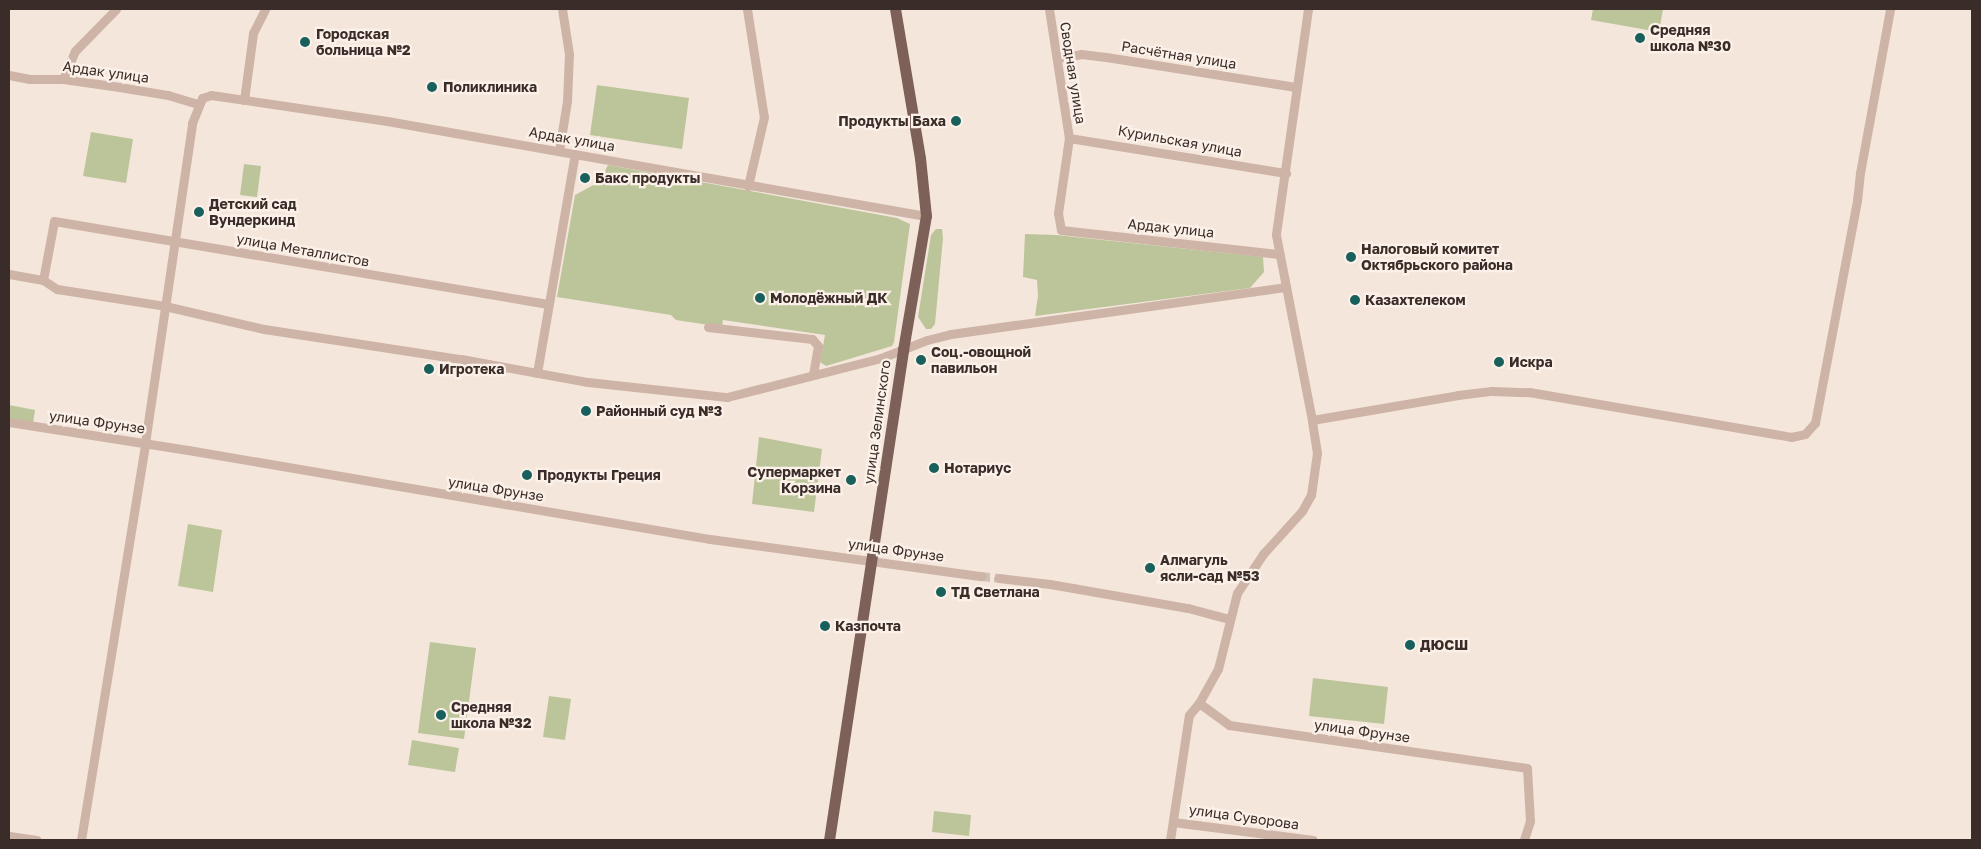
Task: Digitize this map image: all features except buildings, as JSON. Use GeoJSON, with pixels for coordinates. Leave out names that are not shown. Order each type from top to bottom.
{"type":"FeatureCollection","features":[{"type":"Feature","properties":{"kind":"main road","name":"улица Зелинского"},"geometry":{"type":"LineString","coordinates":[[829,840],[903,350],[926,216],[920,158],[894,9]]}},
{"type":"Feature","properties":{"kind":"street"},"geometry":{"type":"LineString","coordinates":[[63,79],[75,51],[116,9]]}},
{"type":"Feature","properties":{"kind":"street"},"geometry":{"type":"LineString","coordinates":[[244,100],[252,33],[265,9]]}},
{"type":"Feature","properties":{"kind":"street"},"geometry":{"type":"LineString","coordinates":[[559,151],[567,101],[569,54],[562,9]]}},
{"type":"Feature","properties":{"kind":"street"},"geometry":{"type":"LineString","coordinates":[[747,9],[764,117],[748,186]]}},
{"type":"Feature","properties":{"kind":"street","name":"Сводная улица"},"geometry":{"type":"LineString","coordinates":[[1049,9],[1064,90],[1069,138],[1058,213],[1061,230]]}},
{"type":"Feature","properties":{"kind":"street"},"geometry":{"type":"LineString","coordinates":[[1170,840],[1189,715],[1199,703],[1218,669],[1237,593],[1264,554],[1302,511],[1311,495],[1317,453],[1278,254],[1276,235],[1308,9]]}},
{"type":"Feature","properties":{"kind":"street"},"geometry":{"type":"LineString","coordinates":[[1312,420],[1458,395],[1492,392],[1529,392],[1791,437],[1805,434],[1815,423],[1857,201],[1860,172],[1890,9]]}},
{"type":"Feature","properties":{"kind":"street","name":"Расчётная улица"},"geometry":{"type":"LineString","coordinates":[[1057,58],[1081,54],[1106,57],[1296,87]]}},
{"type":"Feature","properties":{"kind":"street","name":"Ардак улица"},"geometry":{"type":"LineString","coordinates":[[9,75],[30,79],[63,79],[168,95],[198,104],[202,98],[211,95],[388,121],[926,216]]}},
{"type":"Feature","properties":{"kind":"street"},"geometry":{"type":"LineString","coordinates":[[80,840],[144,443],[173,239],[192,123],[198,104]]}},
{"type":"Feature","properties":{"kind":"street","name":"Курильская улица"},"geometry":{"type":"LineString","coordinates":[[1069,138],[1286,173]]}},
{"type":"Feature","properties":{"kind":"street"},"geometry":{"type":"LineString","coordinates":[[537,373],[575,154]]}},
{"type":"Feature","properties":{"kind":"street","name":"улица Металлистов"},"geometry":{"type":"LineString","coordinates":[[43,280],[54,221],[173,239],[242,254],[548,304]]}},
{"type":"Feature","properties":{"kind":"street","name":"Ардак улица"},"geometry":{"type":"LineString","coordinates":[[1061,230],[1278,254]]}},
{"type":"Feature","properties":{"kind":"street"},"geometry":{"type":"LineString","coordinates":[[9,274],[43,280],[57,289],[164,306],[264,329],[588,382],[727,397],[882,358],[927,340],[951,334],[1285,287]]}},
{"type":"Feature","properties":{"kind":"street"},"geometry":{"type":"LineString","coordinates":[[708,327],[812,339],[818,346],[813,375]]}},
{"type":"Feature","properties":{"kind":"street","name":"улица Фрунзе"},"geometry":{"type":"LineString","coordinates":[[9,422],[144,443],[710,539],[981,576]]}},
{"type":"Feature","properties":{"kind":"street"},"geometry":{"type":"LineString","coordinates":[[999,578],[1050,584],[1178,606],[1229,619]]}},
{"type":"Feature","properties":{"kind":"street","name":"улица Фрунзе"},"geometry":{"type":"LineString","coordinates":[[1199,703],[1229,725],[1527,768],[1530,821],[1524,840]]}},
{"type":"Feature","properties":{"kind":"street","name":"улица Суворова"},"geometry":{"type":"LineString","coordinates":[[1173,822],[1313,840]]}},
{"type":"Feature","properties":{"kind":"street"},"geometry":{"type":"LineString","coordinates":[[9,836],[32,840]]}},
{"type":"Feature","properties":{"kind":"green space"},"geometry":{"type":"Polygon","coordinates":[[[1593,9],[1663,9],[1659,32],[1591,20],[1593,9]]]}},
{"type":"Feature","properties":{"kind":"green space"},"geometry":{"type":"Polygon","coordinates":[[[597,85],[689,98],[682,149],[590,135],[597,85]]]}},
{"type":"Feature","properties":{"kind":"green space"},"geometry":{"type":"Polygon","coordinates":[[[91,132],[133,139],[126,183],[83,176],[91,132]]]}},
{"type":"Feature","properties":{"kind":"green space"},"geometry":{"type":"Polygon","coordinates":[[[244,164],[261,166],[257,197],[240,195],[244,164]]]}},
{"type":"Feature","properties":{"kind":"green space"},"geometry":{"type":"Polygon","coordinates":[[[608,165],[897,218],[910,224],[892,346],[826,366],[820,362],[825,335],[723,320],[722,327],[676,320],[671,315],[557,297],[575,195],[599,182],[608,165]]]}},
{"type":"Feature","properties":{"kind":"green space"},"geometry":{"type":"Polygon","coordinates":[[[936,229],[942,229],[943,238],[935,324],[931,329],[926,329],[918,317],[931,235],[936,229]]]}},
{"type":"Feature","properties":{"kind":"green space"},"geometry":{"type":"Polygon","coordinates":[[[1025,234],[1056,235],[1263,257],[1264,272],[1250,288],[1035,316],[1038,296],[1037,280],[1023,277],[1025,234]]]}},
{"type":"Feature","properties":{"kind":"green space"},"geometry":{"type":"Polygon","coordinates":[[[9,405],[35,410],[33,424],[9,420],[9,405]]]}},
{"type":"Feature","properties":{"kind":"green space"},"geometry":{"type":"Polygon","coordinates":[[[759,437],[822,449],[814,512],[752,504],[759,437]]]}},
{"type":"Feature","properties":{"kind":"green space"},"geometry":{"type":"Polygon","coordinates":[[[188,524],[222,530],[213,592],[178,586],[188,524]]]}},
{"type":"Feature","properties":{"kind":"green space"},"geometry":{"type":"Polygon","coordinates":[[[430,642],[476,648],[464,739],[418,733],[430,642]]]}},
{"type":"Feature","properties":{"kind":"green space"},"geometry":{"type":"Polygon","coordinates":[[[1313,678],[1388,687],[1384,724],[1309,716],[1313,678]]]}},
{"type":"Feature","properties":{"kind":"green space"},"geometry":{"type":"Polygon","coordinates":[[[549,696],[571,699],[565,740],[543,737],[549,696]]]}},
{"type":"Feature","properties":{"kind":"green space"},"geometry":{"type":"Polygon","coordinates":[[[412,740],[459,748],[455,772],[408,765],[412,740]]]}},
{"type":"Feature","properties":{"kind":"green space"},"geometry":{"type":"Polygon","coordinates":[[[934,811],[971,815],[969,836],[932,832],[934,811]]]}},
{"type":"Feature","properties":{"kind":"tunnel"},"geometry":{"type":"LineString","coordinates":[[981,576],[999,578]]}},
{"type":"Feature","properties":{"kind":"place","name":"Средняя школа №30"},"geometry":{"type":"Point","coordinates":[1640,38]}},
{"type":"Feature","properties":{"kind":"place","name":"Городская больница №2"},"geometry":{"type":"Point","coordinates":[305,42]}},
{"type":"Feature","properties":{"kind":"place","name":"Поликлиника"},"geometry":{"type":"Point","coordinates":[432,87]}},
{"type":"Feature","properties":{"kind":"place","name":"Продукты Баха"},"geometry":{"type":"Point","coordinates":[956,121]}},
{"type":"Feature","properties":{"kind":"place","name":"Бакс продукты"},"geometry":{"type":"Point","coordinates":[585,178]}},
{"type":"Feature","properties":{"kind":"place","name":"Детский сад Вундеркинд"},"geometry":{"type":"Point","coordinates":[199,212]}},
{"type":"Feature","properties":{"kind":"place","name":"Налоговый комитет Октябрьского района"},"geometry":{"type":"Point","coordinates":[1351,257]}},
{"type":"Feature","properties":{"kind":"place","name":"Молодёжный ДК"},"geometry":{"type":"Point","coordinates":[760,298]}},
{"type":"Feature","properties":{"kind":"place","name":"Казахтелеком"},"geometry":{"type":"Point","coordinates":[1355,300]}},
{"type":"Feature","properties":{"kind":"place","name":"Соц.-овощной павильон"},"geometry":{"type":"Point","coordinates":[921,360]}},
{"type":"Feature","properties":{"kind":"place","name":"Искра"},"geometry":{"type":"Point","coordinates":[1499,362]}},
{"type":"Feature","properties":{"kind":"place","name":"Игротека"},"geometry":{"type":"Point","coordinates":[429,369]}},
{"type":"Feature","properties":{"kind":"place","name":"Районный суд №3"},"geometry":{"type":"Point","coordinates":[586,411]}},
{"type":"Feature","properties":{"kind":"place","name":"Нотариус"},"geometry":{"type":"Point","coordinates":[934,468]}},
{"type":"Feature","properties":{"kind":"place","name":"Продукты Греция"},"geometry":{"type":"Point","coordinates":[527,475]}},
{"type":"Feature","properties":{"kind":"place","name":"Супермаркет Корзина"},"geometry":{"type":"Point","coordinates":[851,480]}},
{"type":"Feature","properties":{"kind":"place","name":"Алмагуль ясли-сад №53"},"geometry":{"type":"Point","coordinates":[1150,568]}},
{"type":"Feature","properties":{"kind":"place","name":"ТД Светлана"},"geometry":{"type":"Point","coordinates":[941,592]}},
{"type":"Feature","properties":{"kind":"place","name":"Казпочта"},"geometry":{"type":"Point","coordinates":[825,626]}},
{"type":"Feature","properties":{"kind":"place","name":"ДЮСШ"},"geometry":{"type":"Point","coordinates":[1410,645]}},
{"type":"Feature","properties":{"kind":"place","name":"Средняя школа №32"},"geometry":{"type":"Point","coordinates":[441,715]}}]}
